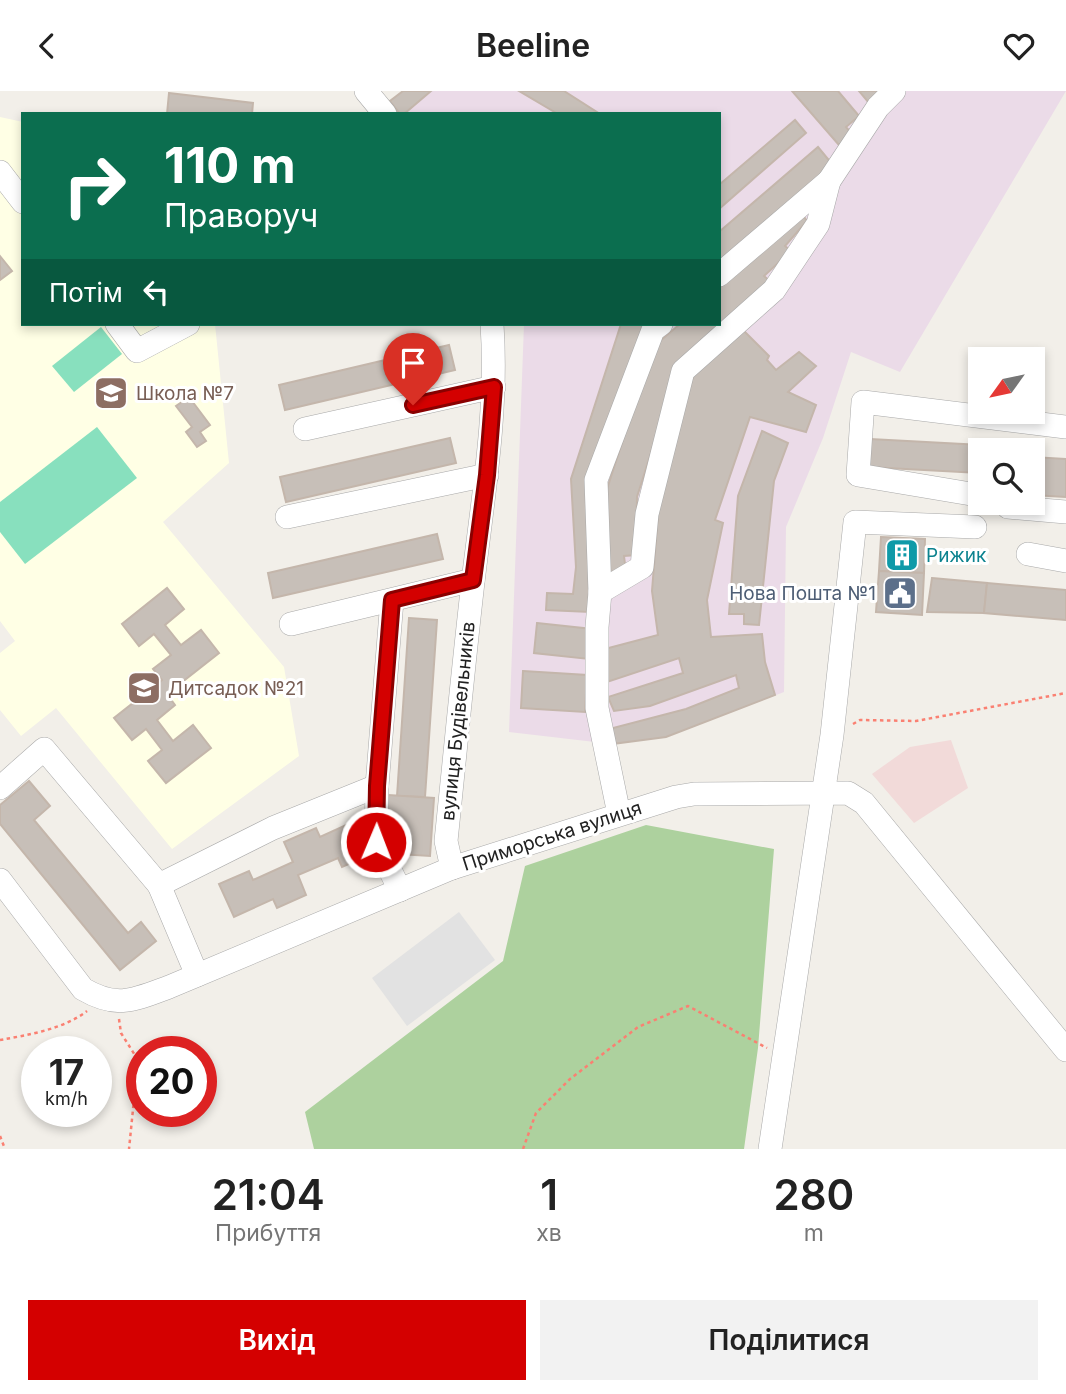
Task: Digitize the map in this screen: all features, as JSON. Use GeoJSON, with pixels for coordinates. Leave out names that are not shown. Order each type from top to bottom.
{"type":"FeatureCollection","features":[{"type":"Feature","properties":{"kind":"street"},"geometry":{"type":"LineString","coordinates":[[721,273],[829,181],[878,107],[894,91]]}},
{"type":"Feature","properties":{"kind":"street"},"geometry":{"type":"LineString","coordinates":[[0,172],[21,199]]}},
{"type":"Feature","properties":{"kind":"street"},"geometry":{"type":"LineString","coordinates":[[600,592],[642,568],[647,514],[683,370],[774,290],[818,224],[829,181]]}},
{"type":"Feature","properties":{"kind":"street"},"geometry":{"type":"LineString","coordinates":[[118,326],[137,351],[184,326]]}},
{"type":"Feature","properties":{"kind":"street","name":"вулиця Будівельників"},"geometry":{"type":"LineString","coordinates":[[452,868],[446,841],[473,580],[487,475],[494,387],[492,326]]}},
{"type":"Feature","properties":{"kind":"street"},"geometry":{"type":"LineString","coordinates":[[619,814],[597,708],[600,592],[596,480],[653,330],[658,326]]}},
{"type":"Feature","properties":{"kind":"street"},"geometry":{"type":"LineString","coordinates":[[305,429],[494,387]]}},
{"type":"Feature","properties":{"kind":"street"},"geometry":{"type":"LineString","coordinates":[[968,493],[858,475],[863,402],[1066,427]]}},
{"type":"Feature","properties":{"kind":"street"},"geometry":{"type":"LineString","coordinates":[[288,517],[487,475]]}},
{"type":"Feature","properties":{"kind":"street"},"geometry":{"type":"LineString","coordinates":[[1045,510],[1066,512]]}},
{"type":"Feature","properties":{"kind":"street"},"geometry":{"type":"LineString","coordinates":[[770,1149],[831,735],[855,522],[975,527]]}},
{"type":"Feature","properties":{"kind":"street"},"geometry":{"type":"LineString","coordinates":[[1028,554],[1066,561]]}},
{"type":"Feature","properties":{"kind":"street"},"geometry":{"type":"LineString","coordinates":[[291,624],[473,580]]}},
{"type":"Feature","properties":{"kind":"street"},"geometry":{"type":"LineString","coordinates":[[392,600],[377,786],[376,842],[400,890]]}},
{"type":"Feature","properties":{"kind":"street"},"geometry":{"type":"LineString","coordinates":[[0,788],[44,749],[159,885],[197,975]]}},
{"type":"Feature","properties":{"kind":"street"},"geometry":{"type":"LineString","coordinates":[[159,885],[273,828],[377,786]]}},
{"type":"Feature","properties":{"kind":"street","name":"Приморська вулиця"},"geometry":{"type":"LineString","coordinates":[[109,1001],[139,998],[452,868],[676,797],[694,794],[848,793],[864,803],[1066,1050]]}},
{"type":"Feature","properties":{"kind":"street"},"geometry":{"type":"LineString","coordinates":[[0,880],[83,989],[109,1001]]}},
{"type":"Feature","properties":{"kind":"path"},"geometry":{"type":"LineString","coordinates":[[831,735],[860,720],[916,722],[1066,692]]}},
{"type":"Feature","properties":{"kind":"path"},"geometry":{"type":"LineString","coordinates":[[0,1040],[32,1034],[79,1017],[109,1001],[121,1033],[138,1060],[129,1149]]}},
{"type":"Feature","properties":{"kind":"path"},"geometry":{"type":"LineString","coordinates":[[523,1149],[536,1112],[570,1079],[638,1027],[688,1006],[773,1051],[785,1050]]}},
{"type":"Feature","properties":{"kind":"path"},"geometry":{"type":"LineString","coordinates":[[0,1136],[5,1149]]}},
{"type":"Feature","properties":{"kind":"shaded area"},"geometry":{"type":"Polygon","coordinates":[[[403,91],[1066,91],[900,372],[851,352],[823,438],[786,527],[784,692],[666,737],[612,744],[509,732],[524,326],[721,326],[721,112],[400,112],[403,91]]]}},
{"type":"Feature","properties":{"kind":"shaded area"},"geometry":{"type":"Polygon","coordinates":[[[0,117],[21,122],[21,326],[215,326],[229,463],[163,522],[284,667],[299,756],[172,849],[56,708],[21,736],[0,710],[0,653],[15,641],[0,621],[0,117]]]}},
{"type":"Feature","properties":{"kind":"shaded area"},"geometry":{"type":"Polygon","coordinates":[[[951,740],[968,788],[914,823],[872,774],[910,747],[951,740]]]}},
{"type":"Feature","properties":{"kind":"shaded area"},"geometry":{"type":"Polygon","coordinates":[[[459,912],[495,960],[407,1026],[372,978],[459,912]]]}},
{"type":"Feature","properties":{"kind":"green space"},"geometry":{"type":"Polygon","coordinates":[[[101,327],[122,354],[74,392],[52,366],[101,327]]]}},
{"type":"Feature","properties":{"kind":"green space"},"geometry":{"type":"Polygon","coordinates":[[[97,427],[137,478],[25,564],[0,532],[0,502],[97,427]]]}},
{"type":"Feature","properties":{"kind":"green space"},"geometry":{"type":"Polygon","coordinates":[[[646,825],[774,849],[758,1048],[744,1149],[314,1149],[305,1112],[503,961],[525,866],[646,825]]]}},
{"type":"Feature","properties":{"kind":"building"},"geometry":{"type":"Polygon","coordinates":[[[403,91],[431,91],[406,112],[398,112],[390,101],[403,91]]]}},
{"type":"Feature","properties":{"kind":"building"},"geometry":{"type":"Polygon","coordinates":[[[519,91],[564,91],[597,112],[555,112],[519,91]]]}},
{"type":"Feature","properties":{"kind":"building"},"geometry":{"type":"Polygon","coordinates":[[[792,91],[838,91],[859,116],[846,127],[852,134],[839,145],[792,91]]]}},
{"type":"Feature","properties":{"kind":"building"},"geometry":{"type":"Polygon","coordinates":[[[859,91],[881,91],[869,103],[859,91]]]}},
{"type":"Feature","properties":{"kind":"building"},"geometry":{"type":"Polygon","coordinates":[[[169,93],[253,103],[252,112],[167,112],[169,93]]]}},
{"type":"Feature","properties":{"kind":"building"},"geometry":{"type":"Polygon","coordinates":[[[795,120],[806,133],[721,207],[721,183],[795,120]]]}},
{"type":"Feature","properties":{"kind":"building"},"geometry":{"type":"Polygon","coordinates":[[[818,147],[832,164],[721,261],[721,230],[818,147]]]}},
{"type":"Feature","properties":{"kind":"building"},"geometry":{"type":"Polygon","coordinates":[[[802,214],[807,221],[785,246],[791,251],[764,276],[771,282],[721,326],[721,286],[802,214]]]}},
{"type":"Feature","properties":{"kind":"building"},"geometry":{"type":"Polygon","coordinates":[[[0,256],[12,271],[0,280],[0,256]]]}},
{"type":"Feature","properties":{"kind":"building"},"geometry":{"type":"Polygon","coordinates":[[[620,326],[643,326],[588,488],[590,612],[546,610],[547,593],[573,594],[576,567],[571,479],[620,326]]]}},
{"type":"Feature","properties":{"kind":"building"},"geometry":{"type":"Polygon","coordinates":[[[678,326],[721,326],[680,362],[637,497],[636,555],[624,556],[626,572],[609,574],[607,489],[653,347],[678,326]]]}},
{"type":"Feature","properties":{"kind":"building"},"geometry":{"type":"Polygon","coordinates":[[[741,328],[769,356],[767,360],[776,370],[799,352],[816,366],[788,392],[816,405],[806,432],[750,417],[715,520],[723,523],[707,600],[711,637],[762,634],[765,662],[775,695],[666,737],[612,744],[613,728],[686,709],[739,688],[736,675],[650,706],[614,711],[608,697],[683,673],[679,658],[607,682],[601,650],[658,635],[652,591],[660,490],[694,373],[741,328]]]}},
{"type":"Feature","properties":{"kind":"building"},"geometry":{"type":"Polygon","coordinates":[[[449,345],[455,370],[285,410],[279,385],[449,345]]]}},
{"type":"Feature","properties":{"kind":"building"},"geometry":{"type":"Polygon","coordinates":[[[189,397],[210,425],[200,432],[206,441],[197,447],[186,432],[192,427],[176,406],[189,397]]]}},
{"type":"Feature","properties":{"kind":"building"},"geometry":{"type":"Polygon","coordinates":[[[762,431],[788,443],[774,481],[759,625],[744,624],[744,614],[729,614],[738,496],[762,431]]]}},
{"type":"Feature","properties":{"kind":"building"},"geometry":{"type":"Polygon","coordinates":[[[450,438],[456,463],[286,502],[280,477],[450,438]]]}},
{"type":"Feature","properties":{"kind":"building"},"geometry":{"type":"Polygon","coordinates":[[[870,439],[968,444],[968,472],[869,467],[870,439]]]}},
{"type":"Feature","properties":{"kind":"building"},"geometry":{"type":"Polygon","coordinates":[[[1045,458],[1066,459],[1066,497],[1045,496],[1045,458]]]}},
{"type":"Feature","properties":{"kind":"building"},"geometry":{"type":"Polygon","coordinates":[[[437,534],[443,559],[273,598],[268,573],[437,534]]]}},
{"type":"Feature","properties":{"kind":"building","name":"Рижик"},"geometry":{"type":"Polygon","coordinates":[[[881,537],[925,539],[924,573],[879,571],[881,537]]]}},
{"type":"Feature","properties":{"kind":"building","name":"Нова Пошта №1"},"geometry":{"type":"Polygon","coordinates":[[[879,571],[924,573],[922,615],[876,612],[879,571]]]}},
{"type":"Feature","properties":{"kind":"building"},"geometry":{"type":"Polygon","coordinates":[[[932,578],[987,583],[984,613],[927,612],[932,578]]]}},
{"type":"Feature","properties":{"kind":"building"},"geometry":{"type":"Polygon","coordinates":[[[987,583],[1066,590],[1066,620],[984,613],[987,583]]]}},
{"type":"Feature","properties":{"kind":"building"},"geometry":{"type":"Polygon","coordinates":[[[167,588],[184,609],[165,625],[181,645],[201,630],[219,653],[167,694],[175,705],[157,720],[173,741],[193,725],[211,748],[166,783],[148,761],[162,750],[146,729],[132,740],[114,718],[162,680],[153,669],[171,655],[154,634],[139,646],[122,624],[167,588]]]}},
{"type":"Feature","properties":{"kind":"building"},"geometry":{"type":"Polygon","coordinates":[[[409,618],[437,620],[425,797],[397,796],[409,618]]]}},
{"type":"Feature","properties":{"kind":"building"},"geometry":{"type":"Polygon","coordinates":[[[537,623],[592,629],[589,659],[534,653],[537,623]]]}},
{"type":"Feature","properties":{"kind":"building"},"geometry":{"type":"Polygon","coordinates":[[[523,671],[587,675],[585,712],[521,708],[523,671]]]}},
{"type":"Feature","properties":{"kind":"building"},"geometry":{"type":"Polygon","coordinates":[[[29,781],[50,806],[34,820],[128,933],[141,922],[156,941],[120,970],[0,824],[0,805],[29,781]]]}},
{"type":"Feature","properties":{"kind":"building"},"geometry":{"type":"Polygon","coordinates":[[[388,795],[434,798],[430,856],[383,853],[388,795]]]}},
{"type":"Feature","properties":{"kind":"building"},"geometry":{"type":"Polygon","coordinates":[[[357,820],[372,854],[342,867],[338,858],[298,875],[306,895],[277,908],[273,899],[234,917],[219,884],[249,871],[253,880],[293,862],[284,842],[316,828],[320,837],[357,820]]]}},
{"type":"Feature","properties":{"kind":"place","name":"Школа №7"},"geometry":{"type":"Point","coordinates":[111,393]}},
{"type":"Feature","properties":{"kind":"place","name":"Рижик"},"geometry":{"type":"Point","coordinates":[902,555]}},
{"type":"Feature","properties":{"kind":"place","name":"Нова Пошта №1"},"geometry":{"type":"Point","coordinates":[900,593]}},
{"type":"Feature","properties":{"kind":"place","name":"Дитсадок №21"},"geometry":{"type":"Point","coordinates":[144,688]}},
{"type":"Feature","properties":{"kind":"route"},"geometry":{"type":"LineString","coordinates":[[376,842],[377,786],[392,600],[473,580],[487,475],[494,387],[413,405]]}}]}
